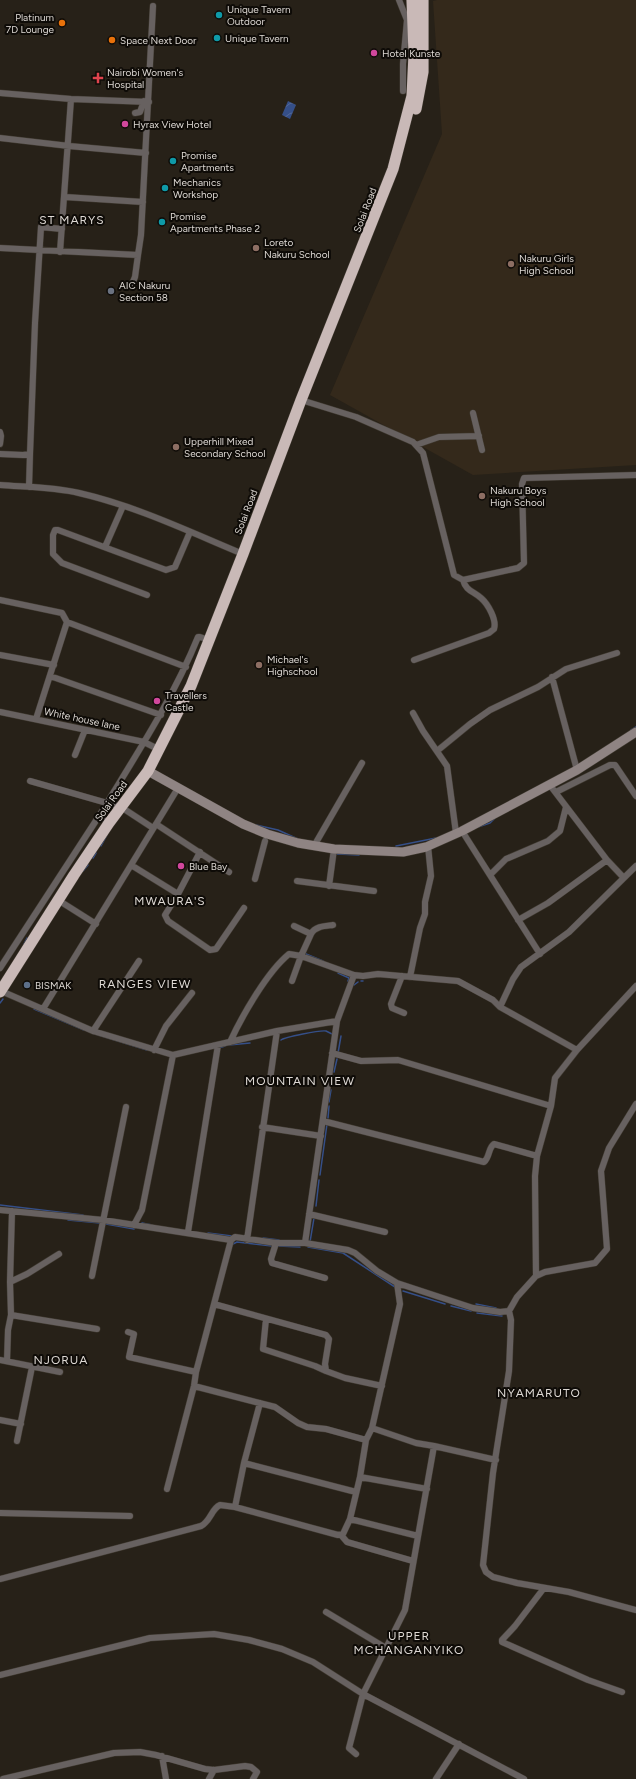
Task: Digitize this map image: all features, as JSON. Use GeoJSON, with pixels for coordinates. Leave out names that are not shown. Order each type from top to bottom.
{"type":"FeatureCollection","features":[{"type":"Feature","properties":{"kind":"highway","name":"Solai Road"},"geometry":{"type":"LineString","coordinates":[[0,991],[109,823],[148,771],[191,686],[301,400],[393,169],[412,96],[414,54],[412,0]]}},
{"type":"Feature","properties":{"kind":"highway"},"geometry":{"type":"LineString","coordinates":[[393,169],[410,130],[422,82],[423,0]]}},
{"type":"Feature","properties":{"kind":"street"},"geometry":{"type":"LineString","coordinates":[[399,0],[407,20],[403,64],[403,91]]}},
{"type":"Feature","properties":{"kind":"street"},"geometry":{"type":"LineString","coordinates":[[132,284],[135,277],[141,235],[146,153],[146,102],[153,6]]}},
{"type":"Feature","properties":{"kind":"street"},"geometry":{"type":"LineString","coordinates":[[0,93],[71,99],[146,102]]}},
{"type":"Feature","properties":{"kind":"street"},"geometry":{"type":"LineString","coordinates":[[60,252],[71,99]]}},
{"type":"Feature","properties":{"kind":"street"},"geometry":{"type":"LineString","coordinates":[[135,113],[140,112],[146,102]]}},
{"type":"Feature","properties":{"kind":"street"},"geometry":{"type":"LineString","coordinates":[[0,138],[146,153]]}},
{"type":"Feature","properties":{"kind":"street"},"geometry":{"type":"LineString","coordinates":[[65,197],[143,202]]}},
{"type":"Feature","properties":{"kind":"street"},"geometry":{"type":"LineString","coordinates":[[29,487],[35,323],[41,227],[62,228]]}},
{"type":"Feature","properties":{"kind":"street"},"geometry":{"type":"LineString","coordinates":[[0,248],[138,255]]}},
{"type":"Feature","properties":{"kind":"street"},"geometry":{"type":"LineString","coordinates":[[301,400],[356,417],[413,442],[423,453],[454,575],[463,580],[468,590],[483,600],[494,621],[494,629],[490,633],[414,660]]}},
{"type":"Feature","properties":{"kind":"street"},"geometry":{"type":"LineString","coordinates":[[473,413],[482,450]]}},
{"type":"Feature","properties":{"kind":"street"},"geometry":{"type":"LineString","coordinates":[[0,432],[0,444]]}},
{"type":"Feature","properties":{"kind":"street"},"geometry":{"type":"LineString","coordinates":[[416,445],[439,437],[479,436]]}},
{"type":"Feature","properties":{"kind":"street"},"geometry":{"type":"LineString","coordinates":[[0,454],[30,454]]}},
{"type":"Feature","properties":{"kind":"street"},"geometry":{"type":"LineString","coordinates":[[463,580],[518,568],[524,563],[522,480],[524,478],[636,475]]}},
{"type":"Feature","properties":{"kind":"street"},"geometry":{"type":"LineString","coordinates":[[0,485],[79,493],[123,506],[243,554]]}},
{"type":"Feature","properties":{"kind":"street"},"geometry":{"type":"LineString","coordinates":[[105,547],[123,506]]}},
{"type":"Feature","properties":{"kind":"street"},"geometry":{"type":"LineString","coordinates":[[147,595],[62,563],[53,554],[53,535],[55,530],[166,570],[170,570],[175,567],[190,532]]}},
{"type":"Feature","properties":{"kind":"street"},"geometry":{"type":"LineString","coordinates":[[0,600],[62,613],[67,622],[186,667]]}},
{"type":"Feature","properties":{"kind":"street"},"geometry":{"type":"LineString","coordinates":[[36,719],[67,622]]}},
{"type":"Feature","properties":{"kind":"street"},"geometry":{"type":"LineString","coordinates":[[0,968],[99,816],[161,715],[186,667],[198,638],[200,637],[209,640]]}},
{"type":"Feature","properties":{"kind":"street"},"geometry":{"type":"LineString","coordinates":[[437,751],[490,710],[538,687],[566,669],[584,665],[617,653]]}},
{"type":"Feature","properties":{"kind":"street"},"geometry":{"type":"LineString","coordinates":[[0,655],[54,665]]}},
{"type":"Feature","properties":{"kind":"street"},"geometry":{"type":"LineString","coordinates":[[50,676],[161,715]]}},
{"type":"Feature","properties":{"kind":"street"},"geometry":{"type":"LineString","coordinates":[[552,677],[577,770]]}},
{"type":"Feature","properties":{"kind":"street","name":"White house lane"},"geometry":{"type":"LineString","coordinates":[[0,712],[144,742],[158,749]]}},
{"type":"Feature","properties":{"kind":"street"},"geometry":{"type":"LineString","coordinates":[[413,713],[423,732],[446,766],[459,832],[490,875],[540,954]]}},
{"type":"Feature","properties":{"kind":"street"},"geometry":{"type":"LineString","coordinates":[[75,754],[84,730]]}},
{"type":"Feature","properties":{"kind":"street"},"geometry":{"type":"LineString","coordinates":[[148,771],[243,824],[267,834],[314,846],[334,849],[403,852],[428,846],[459,832],[577,770],[636,732]]}},
{"type":"Feature","properties":{"kind":"street"},"geometry":{"type":"LineString","coordinates":[[314,846],[362,763]]}},
{"type":"Feature","properties":{"kind":"street"},"geometry":{"type":"LineString","coordinates":[[556,792],[610,765],[615,765],[636,796]]}},
{"type":"Feature","properties":{"kind":"street"},"geometry":{"type":"LineString","coordinates":[[30,781],[121,807],[200,852],[229,872]]}},
{"type":"Feature","properties":{"kind":"street"},"geometry":{"type":"LineString","coordinates":[[549,784],[606,860],[623,877]]}},
{"type":"Feature","properties":{"kind":"street"},"geometry":{"type":"LineString","coordinates":[[43,1009],[178,788]]}},
{"type":"Feature","properties":{"kind":"street"},"geometry":{"type":"LineString","coordinates":[[490,875],[506,859],[548,841],[560,832],[566,807]]}},
{"type":"Feature","properties":{"kind":"street"},"geometry":{"type":"LineString","coordinates":[[99,816],[109,823]]}},
{"type":"Feature","properties":{"kind":"street"},"geometry":{"type":"LineString","coordinates":[[255,879],[265,841]]}},
{"type":"Feature","properties":{"kind":"street"},"geometry":{"type":"LineString","coordinates":[[410,977],[420,928],[425,914],[425,902],[431,876],[428,846]]}},
{"type":"Feature","properties":{"kind":"street"},"geometry":{"type":"LineString","coordinates":[[329,886],[334,849]]}},
{"type":"Feature","properties":{"kind":"street"},"geometry":{"type":"LineString","coordinates":[[200,852],[165,915],[168,921],[213,951],[216,949],[244,908]]}},
{"type":"Feature","properties":{"kind":"street"},"geometry":{"type":"LineString","coordinates":[[518,920],[548,903],[606,860]]}},
{"type":"Feature","properties":{"kind":"street"},"geometry":{"type":"LineString","coordinates":[[131,865],[178,894]]}},
{"type":"Feature","properties":{"kind":"street"},"geometry":{"type":"LineString","coordinates":[[500,1006],[513,979],[521,968],[569,932],[623,877],[636,866]]}},
{"type":"Feature","properties":{"kind":"street"},"geometry":{"type":"LineString","coordinates":[[297,881],[374,891]]}},
{"type":"Feature","properties":{"kind":"street"},"geometry":{"type":"LineString","coordinates":[[58,900],[96,924]]}},
{"type":"Feature","properties":{"kind":"street"},"geometry":{"type":"LineString","coordinates":[[292,981],[313,930],[333,925]]}},
{"type":"Feature","properties":{"kind":"street"},"geometry":{"type":"LineString","coordinates":[[294,926],[311,934]]}},
{"type":"Feature","properties":{"kind":"street"},"geometry":{"type":"LineString","coordinates":[[230,1042],[240,1021],[261,989],[289,954],[301,956],[354,975],[402,976],[458,981],[577,1050]]}},
{"type":"Feature","properties":{"kind":"street"},"geometry":{"type":"LineString","coordinates":[[93,1031],[139,961]]}},
{"type":"Feature","properties":{"kind":"street"},"geometry":{"type":"LineString","coordinates":[[305,1243],[337,1021],[354,975]]}},
{"type":"Feature","properties":{"kind":"street"},"geometry":{"type":"LineString","coordinates":[[402,976],[391,1004],[392,1008],[404,1013]]}},
{"type":"Feature","properties":{"kind":"street"},"geometry":{"type":"LineString","coordinates":[[536,1276],[536,1156],[551,1106],[555,1078],[577,1050],[636,986]]}},
{"type":"Feature","properties":{"kind":"street"},"geometry":{"type":"LineString","coordinates":[[0,991],[93,1031],[173,1055],[277,1031],[337,1021]]}},
{"type":"Feature","properties":{"kind":"street"},"geometry":{"type":"LineString","coordinates":[[154,1050],[159,1037],[170,1020],[192,993]]}},
{"type":"Feature","properties":{"kind":"street"},"geometry":{"type":"LineString","coordinates":[[247,1240],[277,1031]]}},
{"type":"Feature","properties":{"kind":"street"},"geometry":{"type":"LineString","coordinates":[[188,1232],[218,1045]]}},
{"type":"Feature","properties":{"kind":"street"},"geometry":{"type":"LineString","coordinates":[[332,1053],[361,1061],[398,1060],[551,1106]]}},
{"type":"Feature","properties":{"kind":"street"},"geometry":{"type":"LineString","coordinates":[[134,1225],[142,1210],[173,1055]]}},
{"type":"Feature","properties":{"kind":"street"},"geometry":{"type":"LineString","coordinates":[[636,1104],[609,1148],[601,1171],[608,1249],[595,1263],[545,1272],[536,1276],[517,1296],[509,1310],[511,1320],[509,1371],[493,1473],[483,1565],[486,1572],[494,1577],[516,1583],[569,1592],[636,1610]]}},
{"type":"Feature","properties":{"kind":"street"},"geometry":{"type":"LineString","coordinates":[[92,1276],[126,1107]]}},
{"type":"Feature","properties":{"kind":"street"},"geometry":{"type":"LineString","coordinates":[[323,1121],[484,1162],[494,1144],[536,1156]]}},
{"type":"Feature","properties":{"kind":"street"},"geometry":{"type":"LineString","coordinates":[[262,1128],[321,1136]]}},
{"type":"Feature","properties":{"kind":"street"},"geometry":{"type":"LineString","coordinates":[[0,1210],[103,1220],[188,1232],[231,1240],[235,1237],[247,1240],[276,1243],[305,1243],[348,1250],[355,1253],[377,1271],[397,1283],[473,1308],[500,1312],[509,1310]]}},
{"type":"Feature","properties":{"kind":"street"},"geometry":{"type":"LineString","coordinates":[[7,1361],[8,1330],[11,1315],[10,1282],[12,1211]]}},
{"type":"Feature","properties":{"kind":"street"},"geometry":{"type":"LineString","coordinates":[[309,1214],[385,1232]]}},
{"type":"Feature","properties":{"kind":"street"},"geometry":{"type":"LineString","coordinates":[[167,1489],[231,1240]]}},
{"type":"Feature","properties":{"kind":"street"},"geometry":{"type":"LineString","coordinates":[[276,1243],[271,1259],[272,1263],[325,1278]]}},
{"type":"Feature","properties":{"kind":"street"},"geometry":{"type":"LineString","coordinates":[[10,1282],[27,1274],[59,1254]]}},
{"type":"Feature","properties":{"kind":"street"},"geometry":{"type":"LineString","coordinates":[[341,1535],[343,1534],[350,1519],[360,1477],[366,1440],[372,1428],[382,1386],[400,1304],[397,1283]]}},
{"type":"Feature","properties":{"kind":"street"},"geometry":{"type":"LineString","coordinates":[[214,1304],[326,1335],[330,1339],[325,1364],[326,1371]]}},
{"type":"Feature","properties":{"kind":"street"},"geometry":{"type":"LineString","coordinates":[[11,1315],[97,1329]]}},
{"type":"Feature","properties":{"kind":"street"},"geometry":{"type":"LineString","coordinates":[[266,1319],[263,1349],[315,1366],[345,1378],[382,1386]]}},
{"type":"Feature","properties":{"kind":"street"},"geometry":{"type":"LineString","coordinates":[[128,1332],[134,1334],[129,1357],[196,1372]]}},
{"type":"Feature","properties":{"kind":"street"},"geometry":{"type":"LineString","coordinates":[[0,1360],[60,1372]]}},
{"type":"Feature","properties":{"kind":"street"},"geometry":{"type":"LineString","coordinates":[[17,1441],[32,1367]]}},
{"type":"Feature","properties":{"kind":"street"},"geometry":{"type":"LineString","coordinates":[[194,1386],[275,1407],[298,1424],[366,1440]]}},
{"type":"Feature","properties":{"kind":"street"},"geometry":{"type":"LineString","coordinates":[[235,1507],[244,1463],[260,1403]]}},
{"type":"Feature","properties":{"kind":"street"},"geometry":{"type":"LineString","coordinates":[[0,1420],[21,1424]]}},
{"type":"Feature","properties":{"kind":"street"},"geometry":{"type":"LineString","coordinates":[[372,1428],[416,1443],[496,1460]]}},
{"type":"Feature","properties":{"kind":"street"},"geometry":{"type":"LineString","coordinates":[[356,1754],[349,1748],[363,1694],[405,1610],[434,1446]]}},
{"type":"Feature","properties":{"kind":"street"},"geometry":{"type":"LineString","coordinates":[[244,1463],[356,1492]]}},
{"type":"Feature","properties":{"kind":"street"},"geometry":{"type":"LineString","coordinates":[[360,1477],[427,1490]]}},
{"type":"Feature","properties":{"kind":"street"},"geometry":{"type":"LineString","coordinates":[[0,1579],[201,1526],[210,1519],[218,1506],[235,1507],[331,1534],[341,1535],[347,1542],[413,1561]]}},
{"type":"Feature","properties":{"kind":"street"},"geometry":{"type":"LineString","coordinates":[[0,1513],[130,1516]]}},
{"type":"Feature","properties":{"kind":"street"},"geometry":{"type":"LineString","coordinates":[[350,1519],[418,1536]]}},
{"type":"Feature","properties":{"kind":"street"},"geometry":{"type":"LineString","coordinates":[[544,1588],[515,1626],[502,1640],[502,1642],[588,1680],[622,1692]]}},
{"type":"Feature","properties":{"kind":"street"},"geometry":{"type":"LineString","coordinates":[[326,1612],[386,1648]]}},
{"type":"Feature","properties":{"kind":"street"},"geometry":{"type":"LineString","coordinates":[[0,1675],[150,1638],[214,1634],[249,1640],[282,1649],[313,1662],[363,1694],[522,1778]]}},
{"type":"Feature","properties":{"kind":"street"},"geometry":{"type":"LineString","coordinates":[[436,1779],[459,1744]]}},
{"type":"Feature","properties":{"kind":"street"},"geometry":{"type":"LineString","coordinates":[[3,1779],[114,1753],[140,1752],[162,1756],[214,1770],[244,1766],[251,1767],[257,1772],[253,1779]]}},
{"type":"Feature","properties":{"kind":"street"},"geometry":{"type":"LineString","coordinates":[[162,1756],[166,1779]]}},
{"type":"Feature","properties":{"kind":"street"},"geometry":{"type":"LineString","coordinates":[[209,1779],[214,1770]]}},
{"type":"Feature","properties":{"kind":"shaded area","name":"Nakuru Girls High School"},"geometry":{"type":"Polygon","coordinates":[[[636,0],[636,465],[473,475],[330,395],[442,134],[433,1],[636,0]]]}},
{"type":"Feature","properties":{"kind":"water"},"geometry":{"type":"Polygon","coordinates":[[[288,101],[296,105],[290,119],[282,115],[288,101]]]}},
{"type":"Feature","properties":{"kind":"waterway"},"geometry":{"type":"LineString","coordinates":[[631,730],[636,727]]}},
{"type":"Feature","properties":{"kind":"waterway"},"geometry":{"type":"LineString","coordinates":[[478,827],[490,823],[495,818]]}},
{"type":"Feature","properties":{"kind":"waterway"},"geometry":{"type":"LineString","coordinates":[[256,825],[278,830],[298,839]]}},
{"type":"Feature","properties":{"kind":"waterway"},"geometry":{"type":"LineString","coordinates":[[101,846],[107,835]]}},
{"type":"Feature","properties":{"kind":"waterway"},"geometry":{"type":"LineString","coordinates":[[396,846],[436,838]]}},
{"type":"Feature","properties":{"kind":"waterway"},"geometry":{"type":"LineString","coordinates":[[93,858],[96,853]]}},
{"type":"Feature","properties":{"kind":"waterway"},"geometry":{"type":"LineString","coordinates":[[337,854],[359,855]]}},
{"type":"Feature","properties":{"kind":"waterway"},"geometry":{"type":"LineString","coordinates":[[83,871],[88,865]]}},
{"type":"Feature","properties":{"kind":"waterway"},"geometry":{"type":"LineString","coordinates":[[24,944],[27,938]]}},
{"type":"Feature","properties":{"kind":"waterway"},"geometry":{"type":"LineString","coordinates":[[305,952],[306,954],[323,961]]}},
{"type":"Feature","properties":{"kind":"waterway"},"geometry":{"type":"LineString","coordinates":[[338,973],[349,978],[348,981]]}},
{"type":"Feature","properties":{"kind":"waterway"},"geometry":{"type":"LineString","coordinates":[[354,985],[358,982]]}},
{"type":"Feature","properties":{"kind":"waterway"},"geometry":{"type":"LineString","coordinates":[[0,1003],[3,999]]}},
{"type":"Feature","properties":{"kind":"waterway"},"geometry":{"type":"LineString","coordinates":[[34,1009],[84,1030]]}},
{"type":"Feature","properties":{"kind":"waterway"},"geometry":{"type":"LineString","coordinates":[[281,1040],[317,1032],[326,1031],[332,1034]]}},
{"type":"Feature","properties":{"kind":"waterway"},"geometry":{"type":"LineString","coordinates":[[92,1033],[147,1050]]}},
{"type":"Feature","properties":{"kind":"waterway"},"geometry":{"type":"LineString","coordinates":[[338,1053],[341,1036]]}},
{"type":"Feature","properties":{"kind":"waterway"},"geometry":{"type":"LineString","coordinates":[[229,1045],[250,1043]]}},
{"type":"Feature","properties":{"kind":"waterway"},"geometry":{"type":"LineString","coordinates":[[219,1048],[225,1046]]}},
{"type":"Feature","properties":{"kind":"waterway"},"geometry":{"type":"LineString","coordinates":[[334,1072],[337,1059]]}},
{"type":"Feature","properties":{"kind":"waterway"},"geometry":{"type":"LineString","coordinates":[[332,1084],[333,1076]]}},
{"type":"Feature","properties":{"kind":"waterway"},"geometry":{"type":"LineString","coordinates":[[329,1102],[331,1090]]}},
{"type":"Feature","properties":{"kind":"waterway"},"geometry":{"type":"LineString","coordinates":[[328,1118],[329,1106]]}},
{"type":"Feature","properties":{"kind":"waterway"},"geometry":{"type":"LineString","coordinates":[[320,1175],[327,1124]]}},
{"type":"Feature","properties":{"kind":"waterway"},"geometry":{"type":"LineString","coordinates":[[316,1206],[319,1180]]}},
{"type":"Feature","properties":{"kind":"waterway"},"geometry":{"type":"LineString","coordinates":[[0,1205],[83,1215]]}},
{"type":"Feature","properties":{"kind":"waterway"},"geometry":{"type":"LineString","coordinates":[[310,1242],[314,1218]]}},
{"type":"Feature","properties":{"kind":"waterway"},"geometry":{"type":"LineString","coordinates":[[68,1220],[100,1223]]}},
{"type":"Feature","properties":{"kind":"waterway"},"geometry":{"type":"LineString","coordinates":[[142,1223],[152,1225]]}},
{"type":"Feature","properties":{"kind":"waterway"},"geometry":{"type":"LineString","coordinates":[[106,1224],[134,1229]]}},
{"type":"Feature","properties":{"kind":"waterway"},"geometry":{"type":"LineString","coordinates":[[208,1233],[232,1236]]}},
{"type":"Feature","properties":{"kind":"waterway"},"geometry":{"type":"LineString","coordinates":[[263,1238],[279,1240]]}},
{"type":"Feature","properties":{"kind":"waterway"},"geometry":{"type":"LineString","coordinates":[[233,1244],[237,1242],[272,1246]]}},
{"type":"Feature","properties":{"kind":"waterway"},"geometry":{"type":"LineString","coordinates":[[278,1246],[300,1247]]}},
{"type":"Feature","properties":{"kind":"waterway"},"geometry":{"type":"LineString","coordinates":[[308,1247],[343,1253],[395,1287]]}},
{"type":"Feature","properties":{"kind":"waterway"},"geometry":{"type":"LineString","coordinates":[[403,1291],[445,1304]]}},
{"type":"Feature","properties":{"kind":"waterway"},"geometry":{"type":"LineString","coordinates":[[476,1304],[496,1308]]}},
{"type":"Feature","properties":{"kind":"waterway"},"geometry":{"type":"LineString","coordinates":[[451,1306],[471,1311]]}},
{"type":"Feature","properties":{"kind":"waterway"},"geometry":{"type":"LineString","coordinates":[[477,1313],[502,1316]]}},
{"type":"Feature","properties":{"kind":"place","name":"Unique Tavern Outdoor"},"geometry":{"type":"Point","coordinates":[219,15]}},
{"type":"Feature","properties":{"kind":"place","name":"Platinum 7D Lounge"},"geometry":{"type":"Point","coordinates":[62,23]}},
{"type":"Feature","properties":{"kind":"place","name":"Unique Tavern"},"geometry":{"type":"Point","coordinates":[217,38]}},
{"type":"Feature","properties":{"kind":"place","name":"Space Next Door"},"geometry":{"type":"Point","coordinates":[112,40]}},
{"type":"Feature","properties":{"kind":"place","name":"Hotel Kunste"},"geometry":{"type":"Point","coordinates":[374,53]}},
{"type":"Feature","properties":{"kind":"place","name":"Nairobi Women's Hospital"},"geometry":{"type":"Point","coordinates":[98,78]}},
{"type":"Feature","properties":{"kind":"place","name":"Hyrax View Hotel"},"geometry":{"type":"Point","coordinates":[125,124]}},
{"type":"Feature","properties":{"kind":"place","name":"Promise Apartments"},"geometry":{"type":"Point","coordinates":[173,161]}},
{"type":"Feature","properties":{"kind":"place","name":"Mechanics Workshop"},"geometry":{"type":"Point","coordinates":[165,188]}},
{"type":"Feature","properties":{"kind":"place","name":"Promise Apartments Phase 2"},"geometry":{"type":"Point","coordinates":[162,222]}},
{"type":"Feature","properties":{"kind":"place","name":"Loreto Nakuru School"},"geometry":{"type":"Point","coordinates":[256,248]}},
{"type":"Feature","properties":{"kind":"place","name":"Nakuru Girls High School"},"geometry":{"type":"Point","coordinates":[511,264]}},
{"type":"Feature","properties":{"kind":"place","name":"AIC Nakuru Section 58"},"geometry":{"type":"Point","coordinates":[111,291]}},
{"type":"Feature","properties":{"kind":"place","name":"Upperhill Mixed Secondary School"},"geometry":{"type":"Point","coordinates":[176,447]}},
{"type":"Feature","properties":{"kind":"place","name":"Nakuru Boys High School"},"geometry":{"type":"Point","coordinates":[482,496]}},
{"type":"Feature","properties":{"kind":"place","name":"Michael's Highschool"},"geometry":{"type":"Point","coordinates":[259,665]}},
{"type":"Feature","properties":{"kind":"place","name":"Travellers Castle"},"geometry":{"type":"Point","coordinates":[157,701]}},
{"type":"Feature","properties":{"kind":"place","name":"Blue Bay"},"geometry":{"type":"Point","coordinates":[181,866]}},
{"type":"Feature","properties":{"kind":"place","name":"BISMAK"},"geometry":{"type":"Point","coordinates":[27,985]}},
{"type":"Feature","properties":{"kind":"district","name":"ST MARYS"},"geometry":{"type":"Point","coordinates":[72,220]}},
{"type":"Feature","properties":{"kind":"district","name":"MWAURA'S"},"geometry":{"type":"Point","coordinates":[170,901]}},
{"type":"Feature","properties":{"kind":"district","name":"RANGES VIEW"},"geometry":{"type":"Point","coordinates":[145,984]}},
{"type":"Feature","properties":{"kind":"district","name":"MOUNTAIN VIEW"},"geometry":{"type":"Point","coordinates":[300,1081]}},
{"type":"Feature","properties":{"kind":"district","name":"NJORUA"},"geometry":{"type":"Point","coordinates":[61,1360]}},
{"type":"Feature","properties":{"kind":"district","name":"NYAMARUTO"},"geometry":{"type":"Point","coordinates":[539,1393]}},
{"type":"Feature","properties":{"kind":"district","name":"UPPER MCHANGANYIKO"},"geometry":{"type":"Point","coordinates":[409,1643]}}]}
